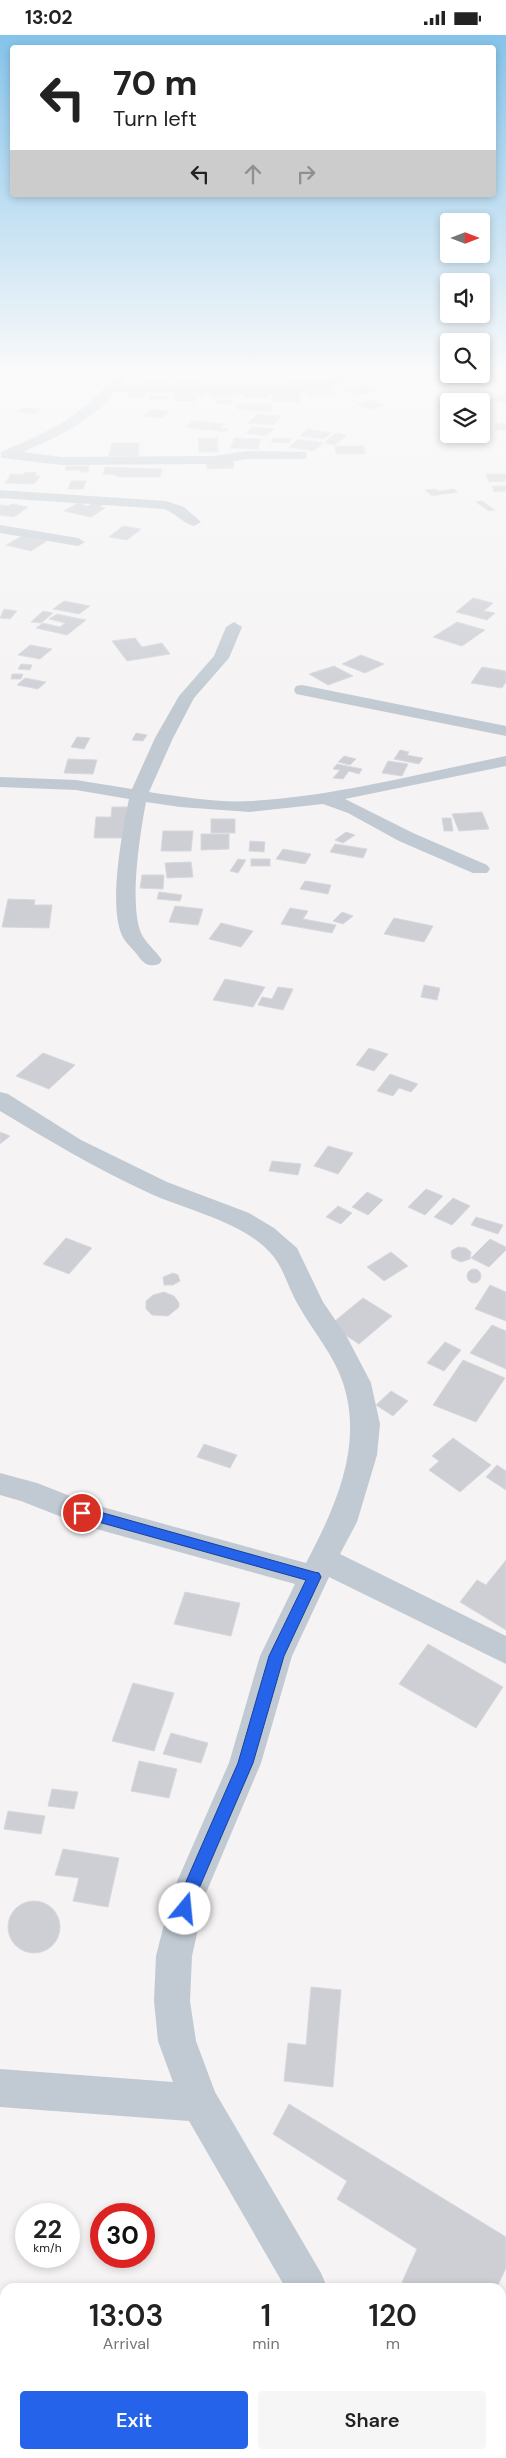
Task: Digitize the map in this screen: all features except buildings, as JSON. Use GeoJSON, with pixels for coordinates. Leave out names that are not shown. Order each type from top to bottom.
{"type":"FeatureCollection","features":[{"type":"Feature","properties":{"kind":"street"},"geometry":{"type":"LineString","coordinates":[[0,494],[166,505],[179,510],[194,522]]}},
{"type":"Feature","properties":{"kind":"street"},"geometry":{"type":"LineString","coordinates":[[0,529],[78,542]]}},
{"type":"Feature","properties":{"kind":"street"},"geometry":{"type":"LineString","coordinates":[[152,960],[131,934],[126,906],[131,832],[139,794],[164,738],[187,696],[221,658],[234,627]]}},
{"type":"Feature","properties":{"kind":"street"},"geometry":{"type":"LineString","coordinates":[[302,690],[506,731]]}},
{"type":"Feature","properties":{"kind":"street"},"geometry":{"type":"LineString","coordinates":[[0,782],[76,785],[180,802],[250,807],[325,798],[506,761]]}},
{"type":"Feature","properties":{"kind":"street"},"geometry":{"type":"LineString","coordinates":[[325,798],[354,809],[406,837],[480,869]]}},
{"type":"Feature","properties":{"kind":"street"},"geometry":{"type":"LineString","coordinates":[[0,1099],[73,1145],[158,1188],[240,1219],[265,1234],[288,1254],[311,1305],[338,1344],[357,1383],[366,1424],[363,1455],[342,1523],[276,1656],[246,1763],[189,1893],[174,1956],[172,2001],[177,2041],[200,2103],[305,2283]]}},
{"type":"Feature","properties":{"kind":"street"},"geometry":{"type":"LineString","coordinates":[[0,1484],[27,1491],[82,1513],[319,1569],[506,1651]]}},
{"type":"Feature","properties":{"kind":"street"},"geometry":{"type":"LineString","coordinates":[[0,2088],[200,2103]]}},
{"type":"Feature","properties":{"kind":"route"},"geometry":{"type":"LineString","coordinates":[[82,1513],[314,1577],[276,1656],[246,1763],[214,1833],[189,1893],[185,1909]]}}]}
